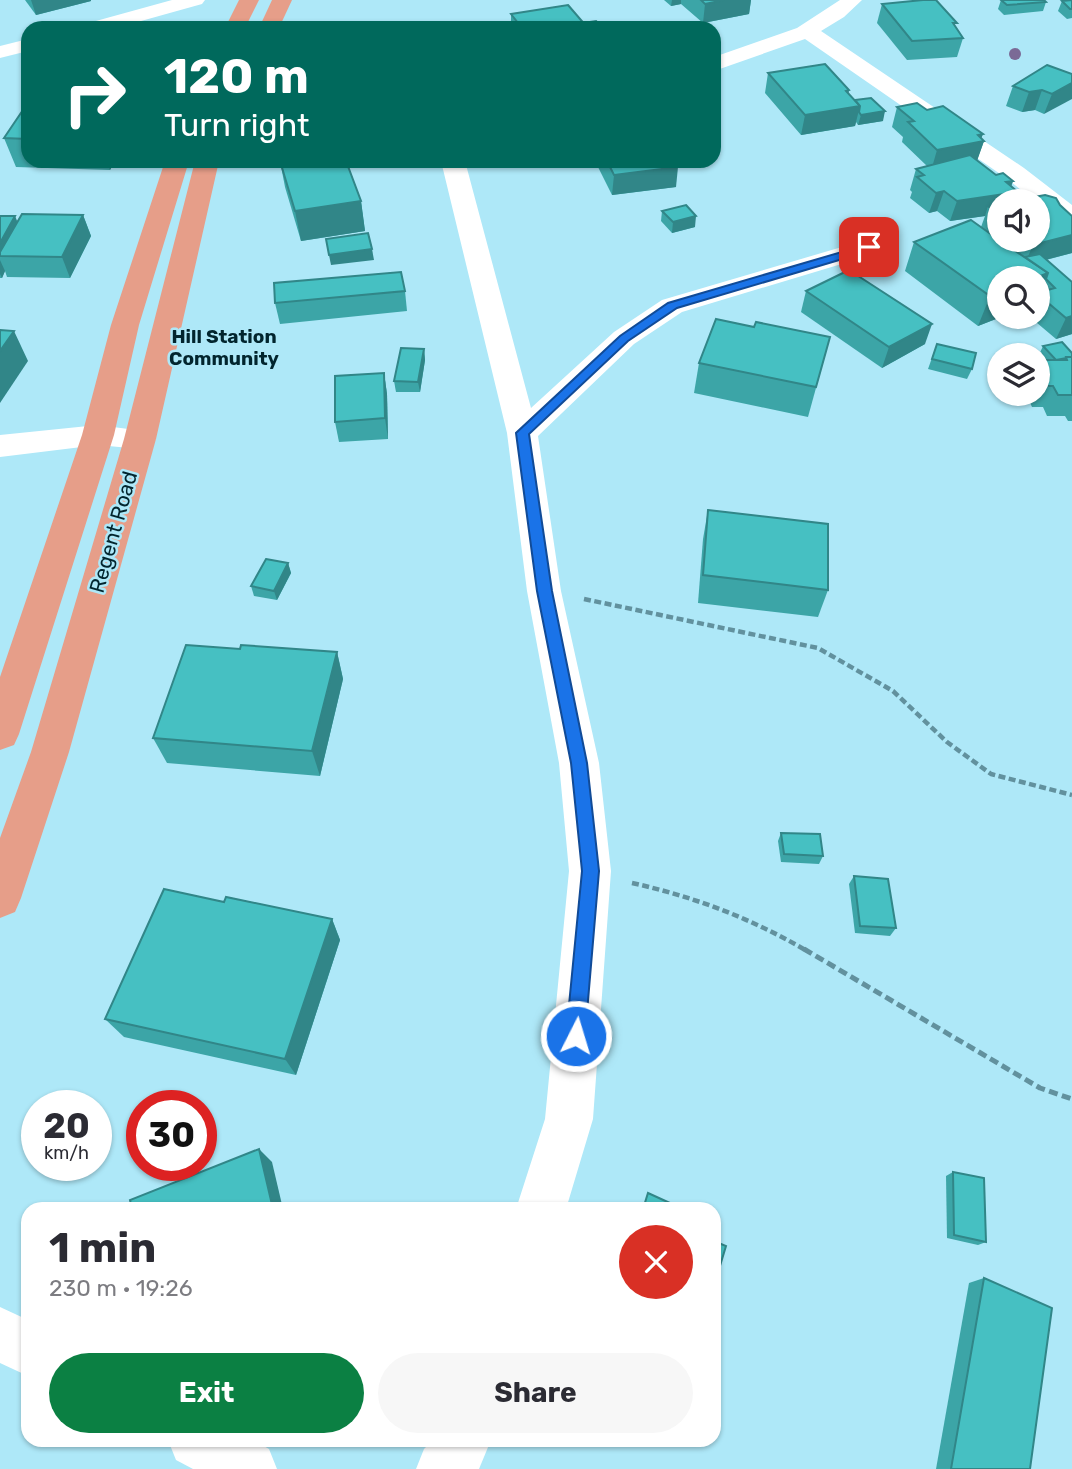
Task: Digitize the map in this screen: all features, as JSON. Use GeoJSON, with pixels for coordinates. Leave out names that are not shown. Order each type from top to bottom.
{"type":"FeatureCollection","features":[{"type":"Feature","properties":{"kind":"main road"},"geometry":{"type":"LineString","coordinates":[[238,21],[249,0]]}},
{"type":"Feature","properties":{"kind":"main road"},"geometry":{"type":"LineString","coordinates":[[272,21],[282,0]]}},
{"type":"Feature","properties":{"kind":"main road","name":"Regent Road"},"geometry":{"type":"LineString","coordinates":[[0,734],[98,435],[125,325],[175,168]]}},
{"type":"Feature","properties":{"kind":"main road","name":"Regent Road"},"geometry":{"type":"LineString","coordinates":[[0,898],[50,752],[140,439],[204,168]]}},
{"type":"Feature","properties":{"kind":"street"},"geometry":{"type":"LineString","coordinates":[[118,21],[195,0]]}},
{"type":"Feature","properties":{"kind":"street"},"geometry":{"type":"LineString","coordinates":[[721,62],[808,32],[838,14],[852,0]]}},
{"type":"Feature","properties":{"kind":"street"},"geometry":{"type":"LineString","coordinates":[[808,32],[1015,173],[1072,218]]}},
{"type":"Feature","properties":{"kind":"street"},"geometry":{"type":"LineString","coordinates":[[0,52],[21,46]]}},
{"type":"Feature","properties":{"kind":"street"},"geometry":{"type":"LineString","coordinates":[[455,168],[522,433],[544,591],[579,763],[590,871],[569,1119],[543,1202]]}},
{"type":"Feature","properties":{"kind":"street"},"geometry":{"type":"LineString","coordinates":[[522,433],[624,338],[673,306],[869,247]]}},
{"type":"Feature","properties":{"kind":"street"},"geometry":{"type":"LineString","coordinates":[[0,446],[98,435],[140,439]]}},
{"type":"Feature","properties":{"kind":"street"},"geometry":{"type":"LineString","coordinates":[[0,1334],[21,1345]]}},
{"type":"Feature","properties":{"kind":"street"},"geometry":{"type":"LineString","coordinates":[[209,1447],[249,1469]]}},
{"type":"Feature","properties":{"kind":"street"},"geometry":{"type":"LineString","coordinates":[[444,1469],[453,1461],[460,1447]]}},
{"type":"Feature","properties":{"kind":"path"},"geometry":{"type":"LineString","coordinates":[[544,591],[818,648],[893,691],[947,742],[991,774],[1072,795]]}},
{"type":"Feature","properties":{"kind":"path"},"geometry":{"type":"LineString","coordinates":[[590,871],[674,892],[780,935],[1040,1088],[1072,1099]]}},
{"type":"Feature","properties":{"kind":"building"},"geometry":{"type":"Polygon","coordinates":[[[701,0],[724,0],[705,4],[701,0]]]}},
{"type":"Feature","properties":{"kind":"building"},"geometry":{"type":"Polygon","coordinates":[[[936,0],[957,23],[953,23],[963,38],[912,41],[882,4],[936,0]]]}},
{"type":"Feature","properties":{"kind":"building"},"geometry":{"type":"Polygon","coordinates":[[[1001,0],[1044,0],[1046,2],[1007,5],[1001,0]]]}},
{"type":"Feature","properties":{"kind":"building"},"geometry":{"type":"Polygon","coordinates":[[[1072,0],[1072,9],[1062,1],[1072,0]]]}},
{"type":"Feature","properties":{"kind":"building"},"geometry":{"type":"Polygon","coordinates":[[[568,5],[582,21],[516,21],[511,14],[568,5]]]}},
{"type":"Feature","properties":{"kind":"building"},"geometry":{"type":"Polygon","coordinates":[[[825,64],[860,106],[805,115],[768,73],[825,64]]]}},
{"type":"Feature","properties":{"kind":"building"},"geometry":{"type":"Polygon","coordinates":[[[1047,65],[1072,74],[1072,83],[1052,94],[1042,90],[1029,92],[1013,86],[1047,65]]]}},
{"type":"Feature","properties":{"kind":"building"},"geometry":{"type":"Polygon","coordinates":[[[871,98],[885,111],[861,115],[860,106],[855,100],[871,98]]]}},
{"type":"Feature","properties":{"kind":"building"},"geometry":{"type":"Polygon","coordinates":[[[917,103],[927,110],[943,106],[983,134],[978,135],[984,141],[937,150],[908,122],[914,121],[897,107],[917,103]]]}},
{"type":"Feature","properties":{"kind":"building"},"geometry":{"type":"Polygon","coordinates":[[[21,113],[21,139],[4,138],[21,113]]]}},
{"type":"Feature","properties":{"kind":"building"},"geometry":{"type":"Polygon","coordinates":[[[970,155],[996,175],[1003,173],[1013,181],[1006,182],[1014,189],[987,189],[987,197],[957,201],[944,191],[936,193],[917,177],[924,175],[916,169],[970,155]]]}},
{"type":"Feature","properties":{"kind":"building"},"geometry":{"type":"Polygon","coordinates":[[[282,168],[349,168],[361,201],[295,211],[282,168]]]}},
{"type":"Feature","properties":{"kind":"building"},"geometry":{"type":"Polygon","coordinates":[[[610,168],[670,168],[614,175],[610,168]]]}},
{"type":"Feature","properties":{"kind":"building"},"geometry":{"type":"Polygon","coordinates":[[[1050,196],[1056,198],[1072,216],[1072,235],[1050,241],[1050,196]]]}},
{"type":"Feature","properties":{"kind":"building"},"geometry":{"type":"Polygon","coordinates":[[[686,205],[696,216],[673,222],[662,211],[686,205]]]}},
{"type":"Feature","properties":{"kind":"building"},"geometry":{"type":"Polygon","coordinates":[[[22,214],[83,215],[62,257],[0,256],[22,214]]]}},
{"type":"Feature","properties":{"kind":"building"},"geometry":{"type":"Polygon","coordinates":[[[0,216],[15,216],[0,243],[0,216]]]}},
{"type":"Feature","properties":{"kind":"building"},"geometry":{"type":"Polygon","coordinates":[[[971,220],[987,231],[987,252],[1017,252],[1038,266],[987,266],[987,294],[914,242],[971,220]]]}},
{"type":"Feature","properties":{"kind":"building"},"geometry":{"type":"Polygon","coordinates":[[[368,233],[372,249],[329,255],[326,239],[368,233]]]}},
{"type":"Feature","properties":{"kind":"building"},"geometry":{"type":"Polygon","coordinates":[[[1040,254],[1072,282],[1072,316],[1066,318],[1050,304],[1050,289],[1055,288],[1050,283],[1050,266],[1038,266],[1025,257],[1040,254]]]}},
{"type":"Feature","properties":{"kind":"building"},"geometry":{"type":"Polygon","coordinates":[[[849,270],[932,324],[889,347],[806,291],[849,270]]]}},
{"type":"Feature","properties":{"kind":"building"},"geometry":{"type":"Polygon","coordinates":[[[401,272],[405,291],[275,303],[274,283],[401,272]]]}},
{"type":"Feature","properties":{"kind":"building"},"geometry":{"type":"Polygon","coordinates":[[[716,319],[754,327],[756,322],[830,337],[816,387],[699,363],[716,319]]]}},
{"type":"Feature","properties":{"kind":"building"},"geometry":{"type":"Polygon","coordinates":[[[0,330],[14,331],[0,351],[0,330]]]}},
{"type":"Feature","properties":{"kind":"building"},"geometry":{"type":"Polygon","coordinates":[[[1062,342],[1072,353],[1072,357],[1056,360],[1050,354],[1050,345],[1062,342]]]}},
{"type":"Feature","properties":{"kind":"building"},"geometry":{"type":"Polygon","coordinates":[[[937,344],[976,353],[972,369],[932,359],[937,344]]]}},
{"type":"Feature","properties":{"kind":"building"},"geometry":{"type":"Polygon","coordinates":[[[401,348],[424,349],[418,382],[394,381],[401,348]]]}},
{"type":"Feature","properties":{"kind":"building"},"geometry":{"type":"Polygon","coordinates":[[[1066,357],[1072,357],[1072,395],[1058,395],[1053,386],[1050,386],[1050,360],[1067,360],[1066,357]]]}},
{"type":"Feature","properties":{"kind":"building"},"geometry":{"type":"Polygon","coordinates":[[[384,373],[385,418],[335,422],[335,376],[384,373]]]}},
{"type":"Feature","properties":{"kind":"building"},"geometry":{"type":"Polygon","coordinates":[[[708,510],[828,524],[828,590],[703,575],[708,510]]]}},
{"type":"Feature","properties":{"kind":"building"},"geometry":{"type":"Polygon","coordinates":[[[266,559],[288,563],[274,591],[251,586],[266,559]]]}},
{"type":"Feature","properties":{"kind":"building"},"geometry":{"type":"Polygon","coordinates":[[[186,645],[240,649],[241,645],[337,652],[312,751],[153,738],[186,645]]]}},
{"type":"Feature","properties":{"kind":"building"},"geometry":{"type":"Polygon","coordinates":[[[781,833],[820,834],[823,856],[784,854],[781,833]]]}},
{"type":"Feature","properties":{"kind":"building"},"geometry":{"type":"Polygon","coordinates":[[[854,876],[888,879],[896,928],[860,926],[854,876]]]}},
{"type":"Feature","properties":{"kind":"building"},"geometry":{"type":"Polygon","coordinates":[[[164,889],[224,902],[226,897],[332,919],[285,1059],[105,1019],[164,889]]]}},
{"type":"Feature","properties":{"kind":"building"},"geometry":{"type":"Polygon","coordinates":[[[259,1149],[271,1202],[130,1202],[178,1181],[217,1181],[217,1166],[259,1149]]]}},
{"type":"Feature","properties":{"kind":"building"},"geometry":{"type":"Polygon","coordinates":[[[953,1172],[984,1178],[986,1242],[954,1235],[953,1172]]]}},
{"type":"Feature","properties":{"kind":"building"},"geometry":{"type":"Polygon","coordinates":[[[648,1193],[668,1202],[645,1202],[648,1193]]]}},
{"type":"Feature","properties":{"kind":"building"},"geometry":{"type":"Polygon","coordinates":[[[721,1244],[726,1246],[721,1262],[721,1244]]]}},
{"type":"Feature","properties":{"kind":"building"},"geometry":{"type":"Polygon","coordinates":[[[984,1278],[1052,1308],[1030,1469],[951,1469],[984,1278]]]}},
{"type":"Feature","properties":{"kind":"district","name":"Hill Station Community"},"geometry":{"type":"Point","coordinates":[224,347]}},
{"type":"Feature","properties":{"kind":"route"},"geometry":{"type":"LineString","coordinates":[[576,1036],[590,871],[579,763],[544,591],[522,433],[624,338],[649,319],[673,306],[718,290],[869,247]]}}]}
